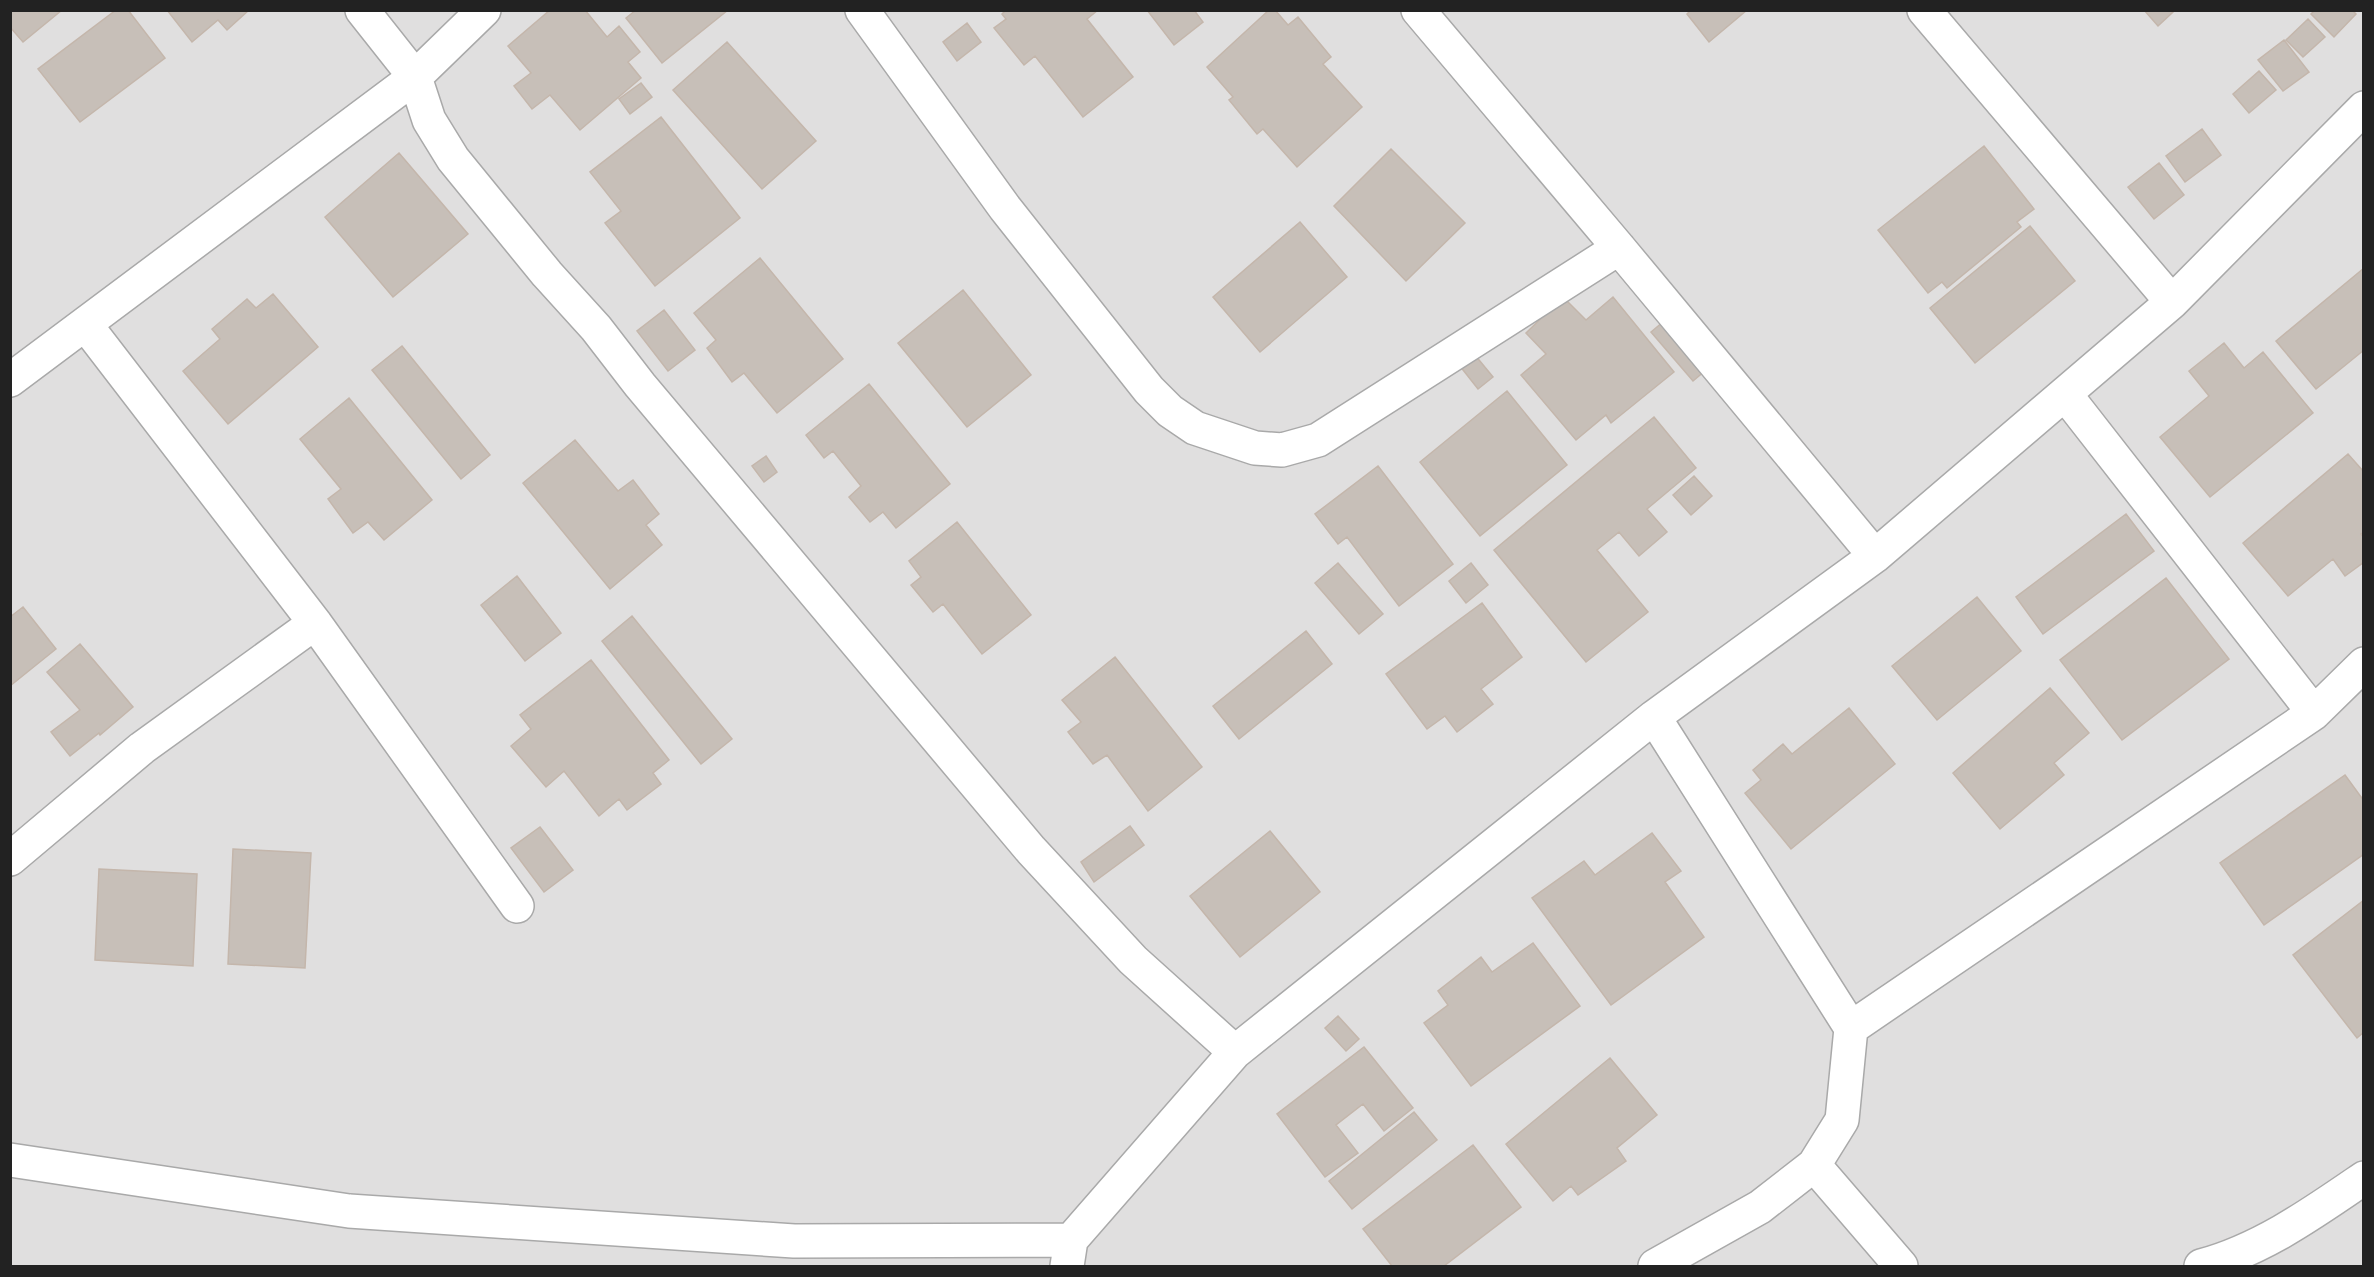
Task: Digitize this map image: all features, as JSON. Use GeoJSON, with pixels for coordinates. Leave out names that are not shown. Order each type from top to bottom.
{"type":"FeatureCollection","features":[{"type":"Feature","properties":{"kind":"street"},"geometry":{"type":"LineString","coordinates":[[362,10],[415,77],[429,120],[453,159],[1031,850],[1133,960],[1235,1052]]}},
{"type":"Feature","properties":{"kind":"street"},"geometry":{"type":"LineString","coordinates":[[10,380],[415,77],[484,10]]}},
{"type":"Feature","properties":{"kind":"street"},"geometry":{"type":"LineString","coordinates":[[862,10],[1005,208],[1149,390],[1170,411],[1195,428],[1255,448],[1282,450],[1318,440],[1619,248]]}},
{"type":"Feature","properties":{"kind":"street"},"geometry":{"type":"LineString","coordinates":[[1418,10],[1875,556]]}},
{"type":"Feature","properties":{"kind":"street"},"geometry":{"type":"LineString","coordinates":[[1924,10],[2172,302]]}},
{"type":"Feature","properties":{"kind":"street"},"geometry":{"type":"LineString","coordinates":[[10,1160],[360,1211],[794,1241],[1069,1253],[1235,1052],[1654,717],[1875,556],[2172,302],[2364,108]]}},
{"type":"Feature","properties":{"kind":"street"},"geometry":{"type":"LineString","coordinates":[[85,324],[315,623],[518,906]]}},
{"type":"Feature","properties":{"kind":"street"},"geometry":{"type":"LineString","coordinates":[[2065,394],[2314,713]]}},
{"type":"Feature","properties":{"kind":"street"},"geometry":{"type":"LineString","coordinates":[[10,859],[142,748],[315,623]]}},
{"type":"Feature","properties":{"kind":"street"},"geometry":{"type":"LineString","coordinates":[[1851,1028],[2314,713],[2364,664]]}},
{"type":"Feature","properties":{"kind":"street"},"geometry":{"type":"LineString","coordinates":[[1654,717],[1851,1028],[1842,1120],[1815,1165],[1760,1207],[1655,1266]]}},
{"type":"Feature","properties":{"kind":"street"},"geometry":{"type":"LineString","coordinates":[[1815,1165],[1901,1266]]}},
{"type":"Feature","properties":{"kind":"street"},"geometry":{"type":"LineString","coordinates":[[2201,1266],[2222,1261],[2300,1221],[2364,1178]]}},
{"type":"Feature","properties":{"kind":"shaded area"},"geometry":{"type":"Polygon","coordinates":[[[11,11],[2363,11],[2363,1266],[11,1266],[11,11]]]}},
{"type":"Feature","properties":{"kind":"building"},"geometry":{"type":"Polygon","coordinates":[[[10,10],[62,10],[23,42],[10,27],[10,10]]]}},
{"type":"Feature","properties":{"kind":"building"},"geometry":{"type":"Polygon","coordinates":[[[116,10],[128,10],[165,58],[80,122],[38,69],[116,10]]]}},
{"type":"Feature","properties":{"kind":"building"},"geometry":{"type":"Polygon","coordinates":[[[167,10],[249,10],[227,30],[218,20],[192,42],[167,10]]]}},
{"type":"Feature","properties":{"kind":"building"},"geometry":{"type":"Polygon","coordinates":[[[550,10],[585,10],[607,37],[619,26],[640,52],[628,62],[641,78],[580,130],[550,95],[532,109],[514,86],[531,73],[508,46],[550,10]]]}},
{"type":"Feature","properties":{"kind":"building"},"geometry":{"type":"Polygon","coordinates":[[[636,10],[728,10],[662,63],[626,18],[636,10]]]}},
{"type":"Feature","properties":{"kind":"building"},"geometry":{"type":"Polygon","coordinates":[[[1006,10],[1098,10],[1087,19],[1133,77],[1083,117],[1035,56],[1024,65],[994,28],[1006,19],[1002,14],[1006,10]]]}},
{"type":"Feature","properties":{"kind":"building"},"geometry":{"type":"Polygon","coordinates":[[[1147,10],[1194,10],[1203,22],[1174,45],[1147,10]]]}},
{"type":"Feature","properties":{"kind":"building"},"geometry":{"type":"Polygon","coordinates":[[[1269,10],[1275,10],[1288,25],[1298,17],[1331,57],[1323,64],[1362,107],[1297,167],[1263,129],[1257,134],[1229,100],[1233,97],[1207,67],[1269,10]]]}},
{"type":"Feature","properties":{"kind":"building"},"geometry":{"type":"Polygon","coordinates":[[[1691,10],[1747,10],[1709,42],[1687,14],[1691,10]]]}},
{"type":"Feature","properties":{"kind":"building"},"geometry":{"type":"Polygon","coordinates":[[[2144,10],[2172,10],[2173,12],[2158,26],[2144,10]]]}},
{"type":"Feature","properties":{"kind":"building"},"geometry":{"type":"Polygon","coordinates":[[[2315,10],[2352,10],[2356,14],[2334,37],[2311,14],[2315,10]]]}},
{"type":"Feature","properties":{"kind":"building"},"geometry":{"type":"Polygon","coordinates":[[[2308,19],[2325,37],[2303,57],[2286,40],[2308,19]]]}},
{"type":"Feature","properties":{"kind":"building"},"geometry":{"type":"Polygon","coordinates":[[[967,23],[981,42],[957,61],[943,42],[967,23]]]}},
{"type":"Feature","properties":{"kind":"building"},"geometry":{"type":"Polygon","coordinates":[[[2284,40],[2309,72],[2283,91],[2258,60],[2284,40]]]}},
{"type":"Feature","properties":{"kind":"building"},"geometry":{"type":"Polygon","coordinates":[[[727,42],[816,141],[762,189],[673,90],[727,42]]]}},
{"type":"Feature","properties":{"kind":"building"},"geometry":{"type":"Polygon","coordinates":[[[2259,71],[2276,90],[2249,113],[2233,94],[2259,71]]]}},
{"type":"Feature","properties":{"kind":"building"},"geometry":{"type":"Polygon","coordinates":[[[641,83],[652,97],[630,114],[619,99],[641,83]]]}},
{"type":"Feature","properties":{"kind":"building"},"geometry":{"type":"Polygon","coordinates":[[[661,117],[740,218],[655,286],[605,223],[621,211],[590,172],[661,117]]]}},
{"type":"Feature","properties":{"kind":"building"},"geometry":{"type":"Polygon","coordinates":[[[2202,129],[2221,155],[2185,182],[2166,156],[2202,129]]]}},
{"type":"Feature","properties":{"kind":"building"},"geometry":{"type":"Polygon","coordinates":[[[1984,146],[2034,209],[2017,222],[2021,227],[1947,288],[1942,282],[1928,293],[1878,230],[1984,146]]]}},
{"type":"Feature","properties":{"kind":"building"},"geometry":{"type":"Polygon","coordinates":[[[1391,149],[1465,223],[1406,281],[1334,206],[1391,149]]]}},
{"type":"Feature","properties":{"kind":"building"},"geometry":{"type":"Polygon","coordinates":[[[399,153],[468,234],[393,297],[325,217],[399,153]]]}},
{"type":"Feature","properties":{"kind":"building"},"geometry":{"type":"Polygon","coordinates":[[[2159,163],[2184,195],[2154,219],[2128,187],[2159,163]]]}},
{"type":"Feature","properties":{"kind":"building"},"geometry":{"type":"Polygon","coordinates":[[[1300,222],[1347,277],[1260,352],[1213,297],[1300,222]]]}},
{"type":"Feature","properties":{"kind":"building"},"geometry":{"type":"Polygon","coordinates":[[[2030,226],[2075,281],[1975,363],[1930,308],[2030,226]]]}},
{"type":"Feature","properties":{"kind":"building"},"geometry":{"type":"Polygon","coordinates":[[[760,258],[843,359],[777,413],[744,373],[732,382],[707,348],[716,340],[694,313],[760,258]]]}},
{"type":"Feature","properties":{"kind":"building"},"geometry":{"type":"Polygon","coordinates":[[[2364,268],[2364,350],[2316,389],[2276,341],[2364,268]]]}},
{"type":"Feature","properties":{"kind":"building"},"geometry":{"type":"Polygon","coordinates":[[[963,290],[1031,375],[967,427],[898,343],[963,290]]]}},
{"type":"Feature","properties":{"kind":"building"},"geometry":{"type":"Polygon","coordinates":[[[273,294],[318,347],[228,424],[183,371],[220,339],[212,329],[247,299],[256,308],[273,294]]]}},
{"type":"Feature","properties":{"kind":"building"},"geometry":{"type":"Polygon","coordinates":[[[1563,297],[1586,320],[1613,297],[1674,372],[1611,423],[1606,415],[1576,440],[1521,375],[1546,354],[1526,333],[1563,297]]]}},
{"type":"Feature","properties":{"kind":"building"},"geometry":{"type":"Polygon","coordinates":[[[664,310],[695,350],[668,371],[637,331],[664,310]]]}},
{"type":"Feature","properties":{"kind":"building"},"geometry":{"type":"Polygon","coordinates":[[[1670,316],[1712,365],[1693,381],[1651,332],[1670,316]]]}},
{"type":"Feature","properties":{"kind":"building"},"geometry":{"type":"Polygon","coordinates":[[[2224,343],[2244,368],[2263,352],[2313,413],[2210,497],[2160,437],[2209,396],[2189,371],[2224,343]]]}},
{"type":"Feature","properties":{"kind":"building"},"geometry":{"type":"Polygon","coordinates":[[[402,346],[490,455],[461,479],[372,370],[402,346]]]}},
{"type":"Feature","properties":{"kind":"building"},"geometry":{"type":"Polygon","coordinates":[[[1470,349],[1493,377],[1478,389],[1456,361],[1470,349]]]}},
{"type":"Feature","properties":{"kind":"building"},"geometry":{"type":"Polygon","coordinates":[[[869,384],[950,484],[896,528],[883,512],[870,522],[849,497],[861,486],[833,451],[824,458],[806,435],[869,384]]]}},
{"type":"Feature","properties":{"kind":"building"},"geometry":{"type":"Polygon","coordinates":[[[1507,391],[1567,465],[1480,536],[1420,462],[1507,391]]]}},
{"type":"Feature","properties":{"kind":"building"},"geometry":{"type":"Polygon","coordinates":[[[349,398],[432,500],[384,540],[368,522],[353,533],[328,499],[341,489],[300,439],[349,398]]]}},
{"type":"Feature","properties":{"kind":"building"},"geometry":{"type":"Polygon","coordinates":[[[1654,417],[1696,468],[1647,509],[1667,532],[1639,556],[1619,532],[1597,550],[1648,612],[1586,662],[1494,550],[1654,417]]]}},
{"type":"Feature","properties":{"kind":"building"},"geometry":{"type":"Polygon","coordinates":[[[575,440],[618,491],[633,480],[659,514],[646,525],[662,545],[610,589],[523,483],[575,440]]]}},
{"type":"Feature","properties":{"kind":"building"},"geometry":{"type":"Polygon","coordinates":[[[2348,454],[2364,472],[2364,532],[2361,534],[2364,538],[2364,562],[2345,576],[2333,559],[2288,596],[2243,543],[2348,454]]]}},
{"type":"Feature","properties":{"kind":"building"},"geometry":{"type":"Polygon","coordinates":[[[766,456],[777,472],[764,482],[752,466],[766,456]]]}},
{"type":"Feature","properties":{"kind":"building"},"geometry":{"type":"Polygon","coordinates":[[[1378,466],[1453,564],[1399,606],[1347,537],[1338,544],[1315,514],[1378,466]]]}},
{"type":"Feature","properties":{"kind":"building"},"geometry":{"type":"Polygon","coordinates":[[[1694,476],[1712,496],[1691,515],[1673,495],[1694,476]]]}},
{"type":"Feature","properties":{"kind":"building"},"geometry":{"type":"Polygon","coordinates":[[[2126,514],[2154,551],[2043,634],[2016,597],[2126,514]]]}},
{"type":"Feature","properties":{"kind":"building"},"geometry":{"type":"Polygon","coordinates":[[[957,522],[1031,615],[982,654],[943,604],[933,612],[911,585],[921,577],[909,561],[957,522]]]}},
{"type":"Feature","properties":{"kind":"building"},"geometry":{"type":"Polygon","coordinates":[[[1338,563],[1383,614],[1359,634],[1315,583],[1338,563]]]}},
{"type":"Feature","properties":{"kind":"building"},"geometry":{"type":"Polygon","coordinates":[[[1471,563],[1488,585],[1466,603],[1449,581],[1471,563]]]}},
{"type":"Feature","properties":{"kind":"building"},"geometry":{"type":"Polygon","coordinates":[[[517,576],[561,633],[525,661],[481,605],[517,576]]]}},
{"type":"Feature","properties":{"kind":"building"},"geometry":{"type":"Polygon","coordinates":[[[2166,578],[2229,659],[2122,740],[2060,660],[2166,578]]]}},
{"type":"Feature","properties":{"kind":"building"},"geometry":{"type":"Polygon","coordinates":[[[1977,597],[2021,651],[1937,720],[1892,666],[1977,597]]]}},
{"type":"Feature","properties":{"kind":"building"},"geometry":{"type":"Polygon","coordinates":[[[1482,603],[1522,657],[1481,689],[1493,704],[1457,732],[1445,716],[1427,729],[1386,674],[1482,603]]]}},
{"type":"Feature","properties":{"kind":"building"},"geometry":{"type":"Polygon","coordinates":[[[23,607],[56,649],[10,686],[10,617],[23,607]]]}},
{"type":"Feature","properties":{"kind":"building"},"geometry":{"type":"Polygon","coordinates":[[[632,616],[732,739],[701,764],[602,641],[632,616]]]}},
{"type":"Feature","properties":{"kind":"building"},"geometry":{"type":"Polygon","coordinates":[[[1306,631],[1332,664],[1239,739],[1213,706],[1306,631]]]}},
{"type":"Feature","properties":{"kind":"building"},"geometry":{"type":"Polygon","coordinates":[[[80,644],[133,707],[100,735],[99,733],[70,756],[51,732],[80,710],[47,672],[80,644]]]}},
{"type":"Feature","properties":{"kind":"building"},"geometry":{"type":"Polygon","coordinates":[[[1115,657],[1202,767],[1148,811],[1107,755],[1093,764],[1068,732],[1081,722],[1062,700],[1115,657]]]}},
{"type":"Feature","properties":{"kind":"building"},"geometry":{"type":"Polygon","coordinates":[[[591,660],[669,760],[653,773],[661,784],[627,810],[619,799],[599,816],[564,771],[546,787],[511,746],[531,729],[520,715],[591,660]]]}},
{"type":"Feature","properties":{"kind":"building"},"geometry":{"type":"Polygon","coordinates":[[[2050,688],[2089,733],[2054,763],[2064,775],[2000,829],[1953,773],[2050,688]]]}},
{"type":"Feature","properties":{"kind":"building"},"geometry":{"type":"Polygon","coordinates":[[[1849,708],[1895,764],[1791,849],[1745,793],[1761,780],[1753,770],[1783,744],[1792,754],[1849,708]]]}},
{"type":"Feature","properties":{"kind":"building"},"geometry":{"type":"Polygon","coordinates":[[[2345,775],[2364,801],[2364,854],[2264,925],[2220,863],[2345,775]]]}},
{"type":"Feature","properties":{"kind":"building"},"geometry":{"type":"Polygon","coordinates":[[[1130,826],[1144,845],[1094,882],[1081,862],[1130,826]]]}},
{"type":"Feature","properties":{"kind":"building"},"geometry":{"type":"Polygon","coordinates":[[[540,827],[573,870],[544,892],[511,848],[540,827]]]}},
{"type":"Feature","properties":{"kind":"building"},"geometry":{"type":"Polygon","coordinates":[[[1270,831],[1320,892],[1240,957],[1190,896],[1270,831]]]}},
{"type":"Feature","properties":{"kind":"building"},"geometry":{"type":"Polygon","coordinates":[[[1652,833],[1681,871],[1665,882],[1704,937],[1611,1005],[1532,898],[1584,861],[1595,875],[1652,833]]]}},
{"type":"Feature","properties":{"kind":"building"},"geometry":{"type":"Polygon","coordinates":[[[233,849],[311,853],[305,968],[228,964],[233,849]]]}},
{"type":"Feature","properties":{"kind":"building"},"geometry":{"type":"Polygon","coordinates":[[[99,869],[197,874],[193,966],[95,960],[99,869]]]}},
{"type":"Feature","properties":{"kind":"building"},"geometry":{"type":"Polygon","coordinates":[[[2364,900],[2364,1032],[2357,1038],[2293,955],[2364,900]]]}},
{"type":"Feature","properties":{"kind":"building"},"geometry":{"type":"Polygon","coordinates":[[[1533,943],[1580,1006],[1471,1086],[1424,1023],[1448,1005],[1438,991],[1481,957],[1492,972],[1533,943]]]}},
{"type":"Feature","properties":{"kind":"building"},"geometry":{"type":"Polygon","coordinates":[[[1338,1016],[1359,1039],[1346,1051],[1325,1028],[1338,1016]]]}},
{"type":"Feature","properties":{"kind":"building"},"geometry":{"type":"Polygon","coordinates":[[[1364,1047],[1413,1108],[1384,1131],[1363,1104],[1336,1125],[1358,1153],[1325,1177],[1277,1114],[1364,1047]]]}},
{"type":"Feature","properties":{"kind":"building"},"geometry":{"type":"Polygon","coordinates":[[[1610,1058],[1657,1115],[1617,1148],[1626,1161],[1578,1195],[1571,1186],[1553,1201],[1506,1144],[1610,1058]]]}},
{"type":"Feature","properties":{"kind":"building"},"geometry":{"type":"Polygon","coordinates":[[[1414,1112],[1437,1140],[1352,1209],[1329,1181],[1414,1112]]]}},
{"type":"Feature","properties":{"kind":"building"},"geometry":{"type":"Polygon","coordinates":[[[1473,1145],[1521,1207],[1444,1266],[1392,1266],[1363,1229],[1473,1145]]]}}]}
